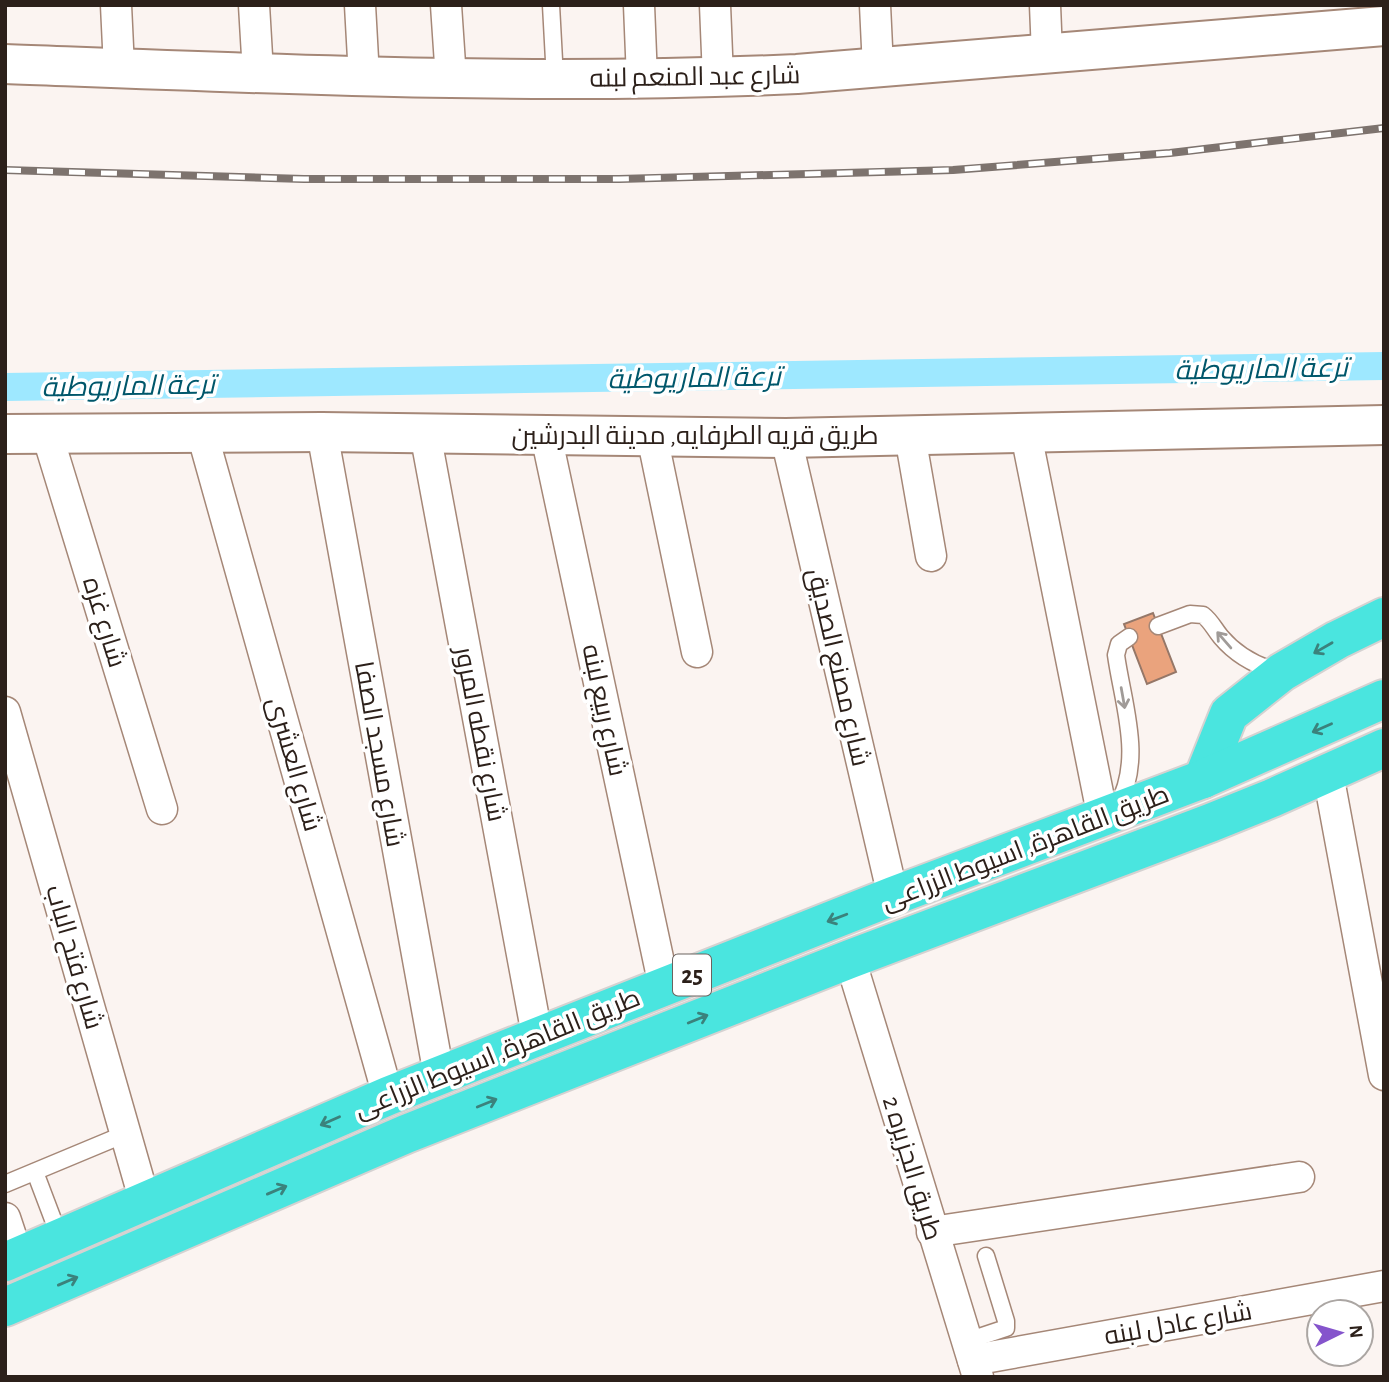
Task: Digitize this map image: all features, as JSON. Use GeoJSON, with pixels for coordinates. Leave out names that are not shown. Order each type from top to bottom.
{"type":"FeatureCollection","features":[{"type":"Feature","properties":{"kind":"highway"},"geometry":{"type":"LineString","coordinates":[[1203,779],[1229,715],[1282,672],[1384,617]]}},
{"type":"Feature","properties":{"kind":"highway","name":"طريق القاهرة, اسيوط الزراعى"},"geometry":{"type":"LineString","coordinates":[[12,1260],[439,1075],[893,896],[1203,779],[1384,699]]}},
{"type":"Feature","properties":{"kind":"highway","name":"طريق القاهرة, اسيوط الزراعى"},"geometry":{"type":"LineString","coordinates":[[5,1307],[406,1134],[850,959],[1210,823],[1384,748]]}},
{"type":"Feature","properties":{"kind":"highway"},"geometry":{"type":"LineString","coordinates":[[110,1217],[127,1255]]}},
{"type":"Feature","properties":{"kind":"main road","name":"شارع عبد المنعم لبنه"},"geometry":{"type":"LineString","coordinates":[[5,64],[451,79],[718,78],[878,68],[1384,26]]}},
{"type":"Feature","properties":{"kind":"main road","name":"طريق قريه الطرفايه, مدينة البدرشين"},"geometry":{"type":"LineString","coordinates":[[5,435],[321,432],[786,438],[1384,425]]}},
{"type":"Feature","properties":{"kind":"street"},"geometry":{"type":"LineString","coordinates":[[116,5],[119,68]]}},
{"type":"Feature","properties":{"kind":"street"},"geometry":{"type":"LineString","coordinates":[[254,5],[258,73]]}},
{"type":"Feature","properties":{"kind":"street"},"geometry":{"type":"LineString","coordinates":[[360,5],[364,77]]}},
{"type":"Feature","properties":{"kind":"street"},"geometry":{"type":"LineString","coordinates":[[446,5],[451,79]]}},
{"type":"Feature","properties":{"kind":"street"},"geometry":{"type":"LineString","coordinates":[[639,5],[642,79]]}},
{"type":"Feature","properties":{"kind":"street"},"geometry":{"type":"LineString","coordinates":[[715,5],[718,78]]}},
{"type":"Feature","properties":{"kind":"street"},"geometry":{"type":"LineString","coordinates":[[875,5],[878,68]]}},
{"type":"Feature","properties":{"kind":"street"},"geometry":{"type":"LineString","coordinates":[[1045,5],[1047,54]]}},
{"type":"Feature","properties":{"kind":"street"},"geometry":{"type":"LineString","coordinates":[[5,58],[5,64]]}},
{"type":"Feature","properties":{"kind":"street","name":"شارع مسجد الصفا"},"geometry":{"type":"LineString","coordinates":[[321,432],[439,1075]]}},
{"type":"Feature","properties":{"kind":"street","name":"شارع العشرى"},"geometry":{"type":"LineString","coordinates":[[202,433],[388,1096]]}},
{"type":"Feature","properties":{"kind":"street","name":"شارع نقطه المرور"},"geometry":{"type":"LineString","coordinates":[[425,433],[537,1035]]}},
{"type":"Feature","properties":{"kind":"street","name":"شارع غزه"},"geometry":{"type":"LineString","coordinates":[[47,434],[162,809]]}},
{"type":"Feature","properties":{"kind":"street"},"geometry":{"type":"LineString","coordinates":[[1026,434],[1108,816]]}},
{"type":"Feature","properties":{"kind":"street","name":"شارع ربيع لبنه"},"geometry":{"type":"LineString","coordinates":[[546,435],[664,986]]}},
{"type":"Feature","properties":{"kind":"street"},"geometry":{"type":"LineString","coordinates":[[652,436],[697,652]]}},
{"type":"Feature","properties":{"kind":"street"},"geometry":{"type":"LineString","coordinates":[[910,436],[931,556]]}},
{"type":"Feature","properties":{"kind":"street","name":"شارع مصنع الصديق"},"geometry":{"type":"LineString","coordinates":[[786,438],[893,896]]}},
{"type":"Feature","properties":{"kind":"street","name":"شارع فتح الباب"},"geometry":{"type":"LineString","coordinates":[[5,712],[145,1202]]}},
{"type":"Feature","properties":{"kind":"street"},"geometry":{"type":"LineString","coordinates":[[1328,774],[1384,1074]]}},
{"type":"Feature","properties":{"kind":"street","name":"طريق الجزيره 2"},"geometry":{"type":"LineString","coordinates":[[850,959],[973,1359]]}},
{"type":"Feature","properties":{"kind":"street"},"geometry":{"type":"LineString","coordinates":[[932,1232],[1299,1177]]}},
{"type":"Feature","properties":{"kind":"street"},"geometry":{"type":"LineString","coordinates":[[5,1218],[12,1260]]}},
{"type":"Feature","properties":{"kind":"street","name":"شارع عادل لبنه"},"geometry":{"type":"LineString","coordinates":[[973,1359],[1384,1286]]}},
{"type":"Feature","properties":{"kind":"lane"},"geometry":{"type":"LineString","coordinates":[[551,5],[555,79]]}},
{"type":"Feature","properties":{"kind":"lane"},"geometry":{"type":"LineString","coordinates":[[1158,626],[1190,614],[1203,615],[1228,646],[1239,655],[1252,663],[1282,672]]}},
{"type":"Feature","properties":{"kind":"lane"},"geometry":{"type":"LineString","coordinates":[[1108,816],[1124,792],[1130,768],[1131,740],[1116,655],[1119,644],[1129,637]]}},
{"type":"Feature","properties":{"kind":"lane"},"geometry":{"type":"LineString","coordinates":[[5,1184],[125,1134]]}},
{"type":"Feature","properties":{"kind":"lane"},"geometry":{"type":"LineString","coordinates":[[35,1172],[60,1239]]}},
{"type":"Feature","properties":{"kind":"lane"},"geometry":{"type":"LineString","coordinates":[[973,1359],[1006,1328],[986,1256]]}},
{"type":"Feature","properties":{"kind":"building"},"geometry":{"type":"Polygon","coordinates":[[[1153,613],[1176,672],[1147,684],[1124,624],[1153,613]]]}},
{"type":"Feature","properties":{"kind":"waterway","name":"ترعة الماريوطية"},"geometry":{"type":"LineString","coordinates":[[5,387],[1384,366]]}},
{"type":"Feature","properties":{"kind":"railway"},"geometry":{"type":"LineString","coordinates":[[5,170],[304,179],[619,179],[953,170],[1170,153],[1384,128]]}}]}
